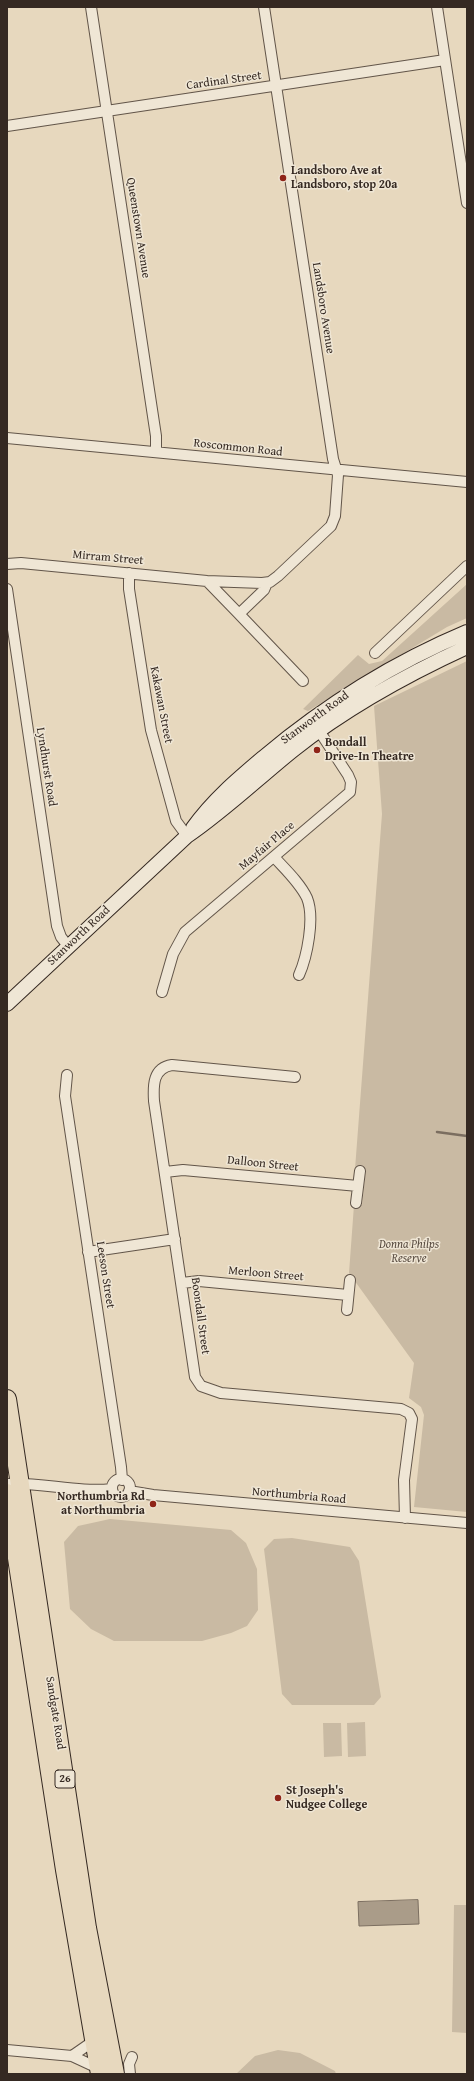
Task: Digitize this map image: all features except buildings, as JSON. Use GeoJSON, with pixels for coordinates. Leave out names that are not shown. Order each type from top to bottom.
{"type":"FeatureCollection","features":[{"type":"Feature","properties":{"kind":"highway","name":"Sandgate Road"},"geometry":{"type":"LineString","coordinates":[[7,1399],[11,1487],[65,1870],[95,2040],[105,2072]]}},
{"type":"Feature","properties":{"kind":"highway","name":"Sandgate Road"},"geometry":{"type":"LineString","coordinates":[[11,1487],[87,1928],[105,2072]]}},
{"type":"Feature","properties":{"kind":"main road","name":"Stanworth Road"},"geometry":{"type":"LineString","coordinates":[[7,1004],[187,836],[209,806],[252,767],[315,725],[381,675],[467,632]]}},
{"type":"Feature","properties":{"kind":"main road","name":"Stanworth Road"},"geometry":{"type":"LineString","coordinates":[[315,725],[467,647]]}},
{"type":"Feature","properties":{"kind":"street","name":"Queenstown Avenue"},"geometry":{"type":"LineString","coordinates":[[92,7],[155,428],[156,452]]}},
{"type":"Feature","properties":{"kind":"street","name":"Landsboro Avenue"},"geometry":{"type":"LineString","coordinates":[[264,7],[332,452],[338,475],[336,508],[331,526],[278,576],[267,583]]}},
{"type":"Feature","properties":{"kind":"street"},"geometry":{"type":"LineString","coordinates":[[437,7],[467,203]]}},
{"type":"Feature","properties":{"kind":"street","name":"Cardinal Street"},"geometry":{"type":"LineString","coordinates":[[7,126],[445,60]]}},
{"type":"Feature","properties":{"kind":"street","name":"Roscommon Road"},"geometry":{"type":"LineString","coordinates":[[7,438],[467,482]]}},
{"type":"Feature","properties":{"kind":"street","name":"Mirram Street"},"geometry":{"type":"LineString","coordinates":[[7,564],[21,562],[251,584],[267,583]]}},
{"type":"Feature","properties":{"kind":"street"},"geometry":{"type":"LineString","coordinates":[[375,653],[467,566]]}},
{"type":"Feature","properties":{"kind":"street","name":"Kakawan Street"},"geometry":{"type":"LineString","coordinates":[[129,573],[129,589],[151,730],[176,822],[187,836]]}},
{"type":"Feature","properties":{"kind":"street"},"geometry":{"type":"LineString","coordinates":[[207,580],[302,681]]}},
{"type":"Feature","properties":{"kind":"street"},"geometry":{"type":"LineString","coordinates":[[239,614],[264,590],[267,583]]}},
{"type":"Feature","properties":{"kind":"street","name":"Lyndhurst Road"},"geometry":{"type":"LineString","coordinates":[[7,589],[57,926],[61,937],[68,946]]}},
{"type":"Feature","properties":{"kind":"street","name":"Mayfair Place"},"geometry":{"type":"LineString","coordinates":[[162,992],[173,954],[185,932],[350,792],[351,782],[348,775],[315,725]]}},
{"type":"Feature","properties":{"kind":"street"},"geometry":{"type":"LineString","coordinates":[[274,857],[302,890],[309,904],[310,920],[306,957],[299,975]]}},
{"type":"Feature","properties":{"kind":"street","name":"Boondall Street"},"geometry":{"type":"LineString","coordinates":[[295,1077],[176,1065],[167,1066],[160,1070],[154,1079],[153,1091],[195,1377],[198,1384],[206,1389],[221,1393],[401,1409],[409,1413],[412,1419],[404,1480],[405,1518]]}},
{"type":"Feature","properties":{"kind":"street","name":"Leeson Street"},"geometry":{"type":"LineString","coordinates":[[67,1075],[65,1096],[122,1480]]}},
{"type":"Feature","properties":{"kind":"street","name":"Dalloon Street"},"geometry":{"type":"LineString","coordinates":[[165,1172],[183,1170],[358,1186]]}},
{"type":"Feature","properties":{"kind":"street"},"geometry":{"type":"LineString","coordinates":[[356,1203],[360,1171]]}},
{"type":"Feature","properties":{"kind":"street"},"geometry":{"type":"LineString","coordinates":[[88,1252],[175,1238]]}},
{"type":"Feature","properties":{"kind":"street"},"geometry":{"type":"LineString","coordinates":[[347,1310],[350,1280]]}},
{"type":"Feature","properties":{"kind":"street","name":"Merloon Street"},"geometry":{"type":"LineString","coordinates":[[182,1283],[199,1281],[348,1295]]}},
{"type":"Feature","properties":{"kind":"street"},"geometry":{"type":"LineString","coordinates":[[122,1480],[128,1483],[129,1491],[126,1496],[120,1497],[115,1494],[112,1489],[115,1482],[122,1480]]}},
{"type":"Feature","properties":{"kind":"street"},"geometry":{"type":"LineString","coordinates":[[11,1487],[112,1489]]}},
{"type":"Feature","properties":{"kind":"street","name":"Northumbria Road"},"geometry":{"type":"LineString","coordinates":[[129,1491],[161,1496],[467,1523]]}},
{"type":"Feature","properties":{"kind":"street"},"geometry":{"type":"LineString","coordinates":[[72,2056],[95,2040]]}},
{"type":"Feature","properties":{"kind":"street"},"geometry":{"type":"LineString","coordinates":[[7,2050],[72,2056],[105,2072]]}},
{"type":"Feature","properties":{"kind":"street"},"geometry":{"type":"LineString","coordinates":[[130,2074],[129,2064],[132,2057]]}},
{"type":"Feature","properties":{"kind":"green space"},"geometry":{"type":"Polygon","coordinates":[[[467,584],[467,618],[447,627],[308,711],[303,709],[358,655],[369,664],[382,661],[467,584]]]}},
{"type":"Feature","properties":{"kind":"green space","name":"Donna Philps Reserve"},"geometry":{"type":"Polygon","coordinates":[[[467,661],[467,1512],[414,1507],[424,1415],[421,1407],[409,1398],[414,1363],[349,1273],[354,1205],[362,1205],[366,1169],[355,1169],[382,814],[374,706],[467,661]]]}},
{"type":"Feature","properties":{"kind":"green space"},"geometry":{"type":"Polygon","coordinates":[[[110,1519],[231,1530],[246,1543],[257,1569],[258,1610],[247,1626],[231,1633],[202,1641],[114,1641],[91,1629],[70,1609],[64,1542],[78,1526],[110,1519]]]}},
{"type":"Feature","properties":{"kind":"green space"},"geometry":{"type":"Polygon","coordinates":[[[292,1538],[350,1547],[359,1561],[381,1697],[374,1705],[292,1705],[282,1694],[264,1549],[274,1539],[292,1538]]]}},
{"type":"Feature","properties":{"kind":"green space"},"geometry":{"type":"Polygon","coordinates":[[[365,1722],[366,1756],[348,1757],[347,1723],[365,1722]]]}},
{"type":"Feature","properties":{"kind":"green space"},"geometry":{"type":"Polygon","coordinates":[[[323,1723],[341,1723],[342,1756],[324,1757],[323,1723]]]}},
{"type":"Feature","properties":{"kind":"green space"},"geometry":{"type":"Polygon","coordinates":[[[454,1905],[467,1905],[467,2033],[452,2032],[454,1905]]]}},
{"type":"Feature","properties":{"kind":"green space"},"geometry":{"type":"Polygon","coordinates":[[[278,2050],[300,2053],[335,2071],[336,2074],[236,2074],[255,2056],[278,2050]]]}},
{"type":"Feature","properties":{"kind":"shaded area"},"geometry":{"type":"Polygon","coordinates":[[[418,1900],[419,1924],[359,1926],[358,1902],[418,1900]]]}},
{"type":"Feature","properties":{"kind":"waterway"},"geometry":{"type":"LineString","coordinates":[[437,1132],[467,1136]]}},
{"type":"Feature","properties":{"kind":"place","name":"Landsboro Ave at Landsboro, stop 20a"},"geometry":{"type":"Point","coordinates":[283,178]}},
{"type":"Feature","properties":{"kind":"place","name":"Bondall Drive-In Theatre"},"geometry":{"type":"Point","coordinates":[317,750]}},
{"type":"Feature","properties":{"kind":"place","name":"Northumbria Rd at Northumbria"},"geometry":{"type":"Point","coordinates":[153,1504]}},
{"type":"Feature","properties":{"kind":"place","name":"St Joseph's Nudgee College"},"geometry":{"type":"Point","coordinates":[278,1798]}}]}
